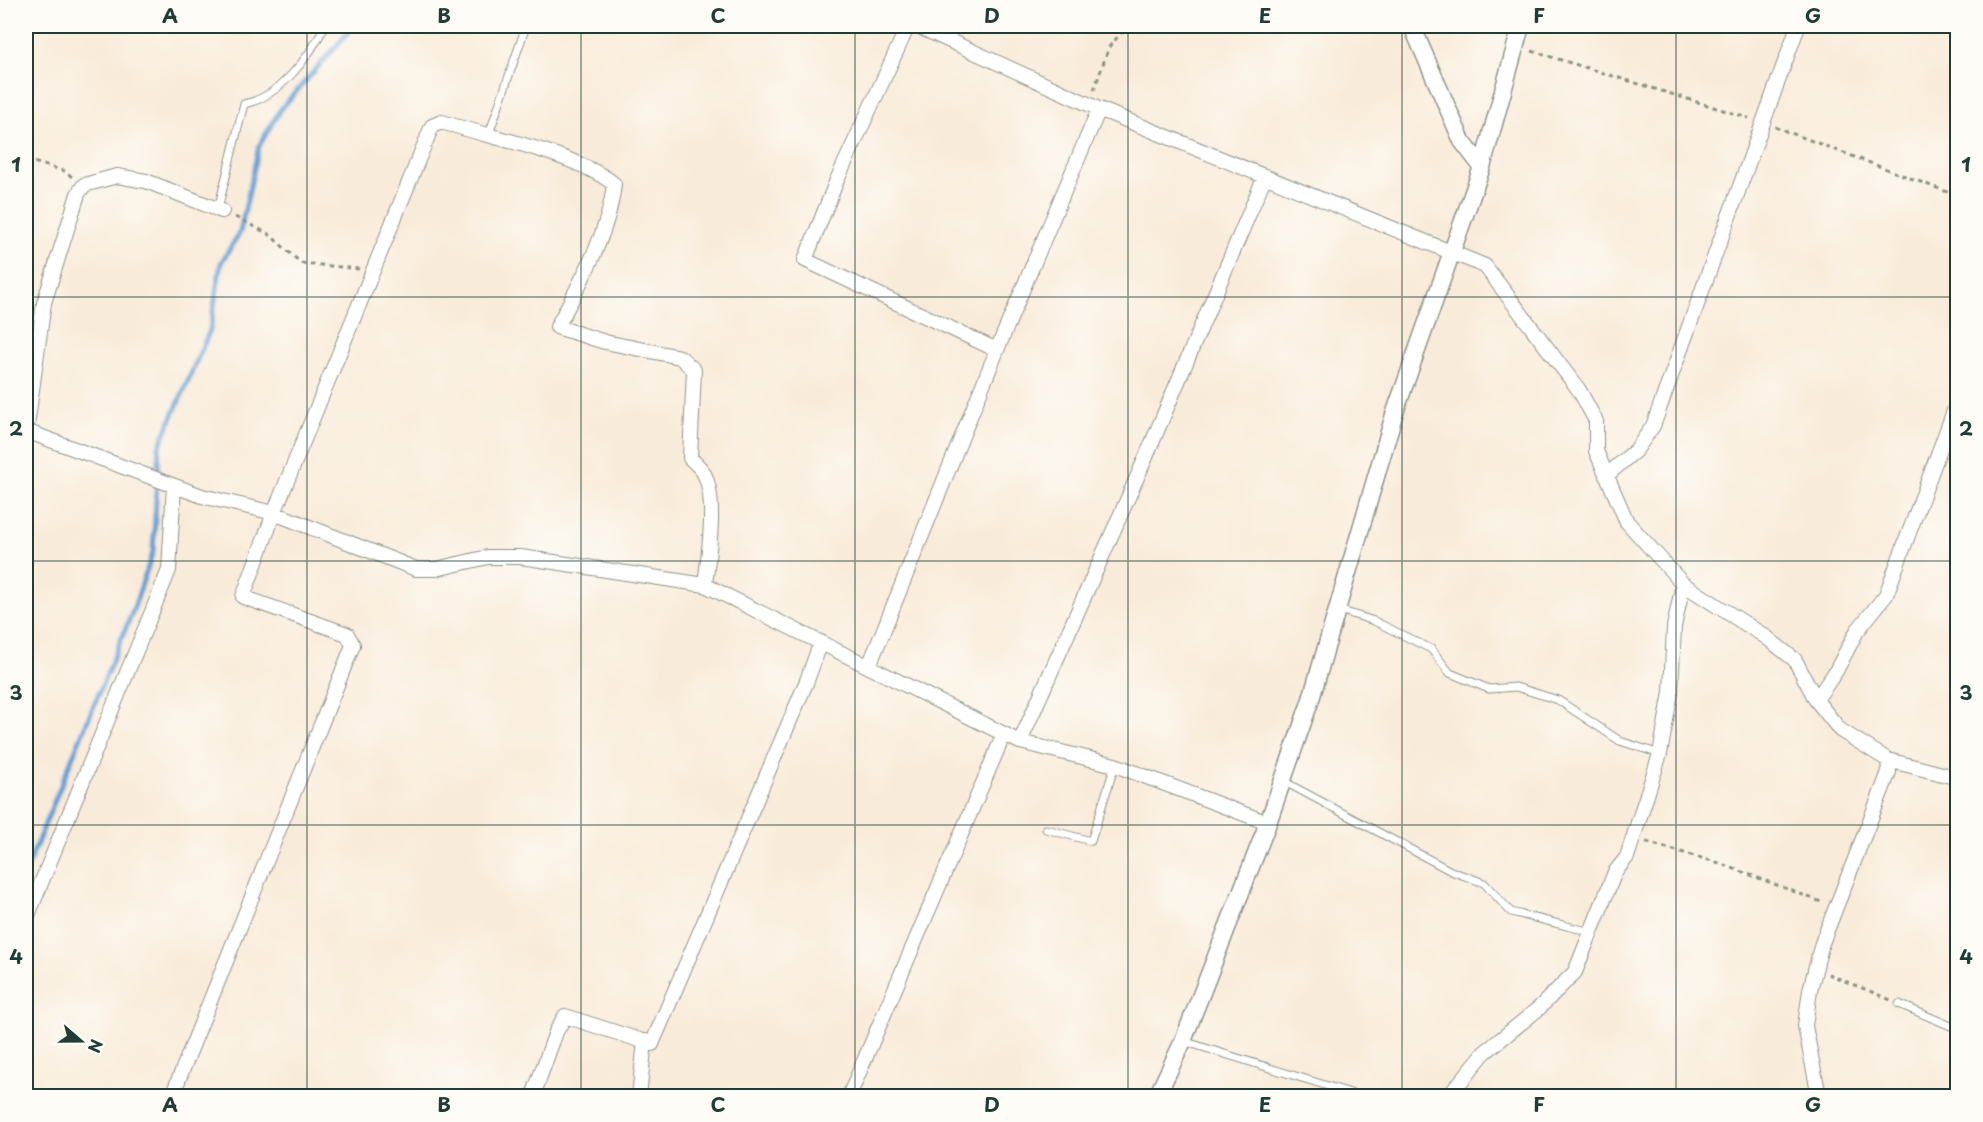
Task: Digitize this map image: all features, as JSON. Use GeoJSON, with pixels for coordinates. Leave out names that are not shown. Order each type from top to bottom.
{"type":"FeatureCollection","features":[{"type":"Feature","properties":{"kind":"street"},"geometry":{"type":"LineString","coordinates":[[908,26],[837,180],[805,260],[997,350]]}},
{"type":"Feature","properties":{"kind":"street"},"geometry":{"type":"LineString","coordinates":[[917,26],[1093,107],[1452,255],[1485,266],[1578,390],[1596,421],[1596,451],[1627,522],[1683,584],[1766,637],[1795,660],[1816,700],[1840,729],[1888,760],[1958,778]]}},
{"type":"Feature","properties":{"kind":"street"},"geometry":{"type":"LineString","coordinates":[[1412,26],[1462,141],[1482,166]]}},
{"type":"Feature","properties":{"kind":"street"},"geometry":{"type":"LineString","coordinates":[[1157,1096],[1184,1041],[1283,781],[1337,610],[1394,415],[1482,166],[1521,26]]}},
{"type":"Feature","properties":{"kind":"street"},"geometry":{"type":"LineString","coordinates":[[1606,476],[1635,450],[1653,426],[1798,26]]}},
{"type":"Feature","properties":{"kind":"street"},"geometry":{"type":"LineString","coordinates":[[869,666],[1093,107]]}},
{"type":"Feature","properties":{"kind":"street"},"geometry":{"type":"LineString","coordinates":[[172,1096],[353,645],[347,634],[243,597],[274,513],[432,126],[442,122],[551,154],[603,175],[615,184],[590,264],[557,327],[605,342],[680,357],[694,370],[690,458],[704,473],[709,492],[710,527],[705,585]]}},
{"type":"Feature","properties":{"kind":"street"},"geometry":{"type":"LineString","coordinates":[[220,210],[146,181],[117,176],[84,185],[78,194],[44,303],[26,432],[202,496],[274,513],[416,568],[436,569],[488,557],[521,557],[705,585],[1020,742],[1115,765],[1268,824]]}},
{"type":"Feature","properties":{"kind":"street"},"geometry":{"type":"LineString","coordinates":[[1020,742],[1146,457],[1265,176]]}},
{"type":"Feature","properties":{"kind":"street"},"geometry":{"type":"LineString","coordinates":[[1816,700],[1836,671],[1857,631],[1886,595],[1958,400]]}},
{"type":"Feature","properties":{"kind":"street"},"geometry":{"type":"LineString","coordinates":[[26,920],[169,570],[174,486]]}},
{"type":"Feature","properties":{"kind":"street"},"geometry":{"type":"LineString","coordinates":[[1449,1096],[1484,1053],[1575,972],[1615,872],[1627,857],[1660,754],[1671,692],[1674,627],[1683,584]]}},
{"type":"Feature","properties":{"kind":"street"},"geometry":{"type":"LineString","coordinates":[[533,1096],[556,1032],[566,1016],[652,1044],[806,683],[821,642]]}},
{"type":"Feature","properties":{"kind":"street"},"geometry":{"type":"LineString","coordinates":[[849,1096],[1004,734]]}},
{"type":"Feature","properties":{"kind":"street"},"geometry":{"type":"LineString","coordinates":[[1819,1096],[1805,1026],[1815,968],[1836,907],[1889,772],[1888,760]]}},
{"type":"Feature","properties":{"kind":"street"},"geometry":{"type":"LineString","coordinates":[[639,1096],[645,1041]]}},
{"type":"Feature","properties":{"kind":"lane"},"geometry":{"type":"LineString","coordinates":[[220,210],[244,104],[261,101],[295,70],[325,26]]}},
{"type":"Feature","properties":{"kind":"lane"},"geometry":{"type":"LineString","coordinates":[[488,137],[526,26]]}},
{"type":"Feature","properties":{"kind":"lane"},"geometry":{"type":"LineString","coordinates":[[1337,610],[1374,621],[1431,648],[1450,672],[1489,689],[1516,687],[1558,700],[1620,741],[1660,754]]}},
{"type":"Feature","properties":{"kind":"lane"},"geometry":{"type":"LineString","coordinates":[[1046,829],[1091,841],[1115,765]]}},
{"type":"Feature","properties":{"kind":"lane"},"geometry":{"type":"LineString","coordinates":[[1283,781],[1450,871],[1484,883],[1500,903],[1511,912],[1591,932]]}},
{"type":"Feature","properties":{"kind":"lane"},"geometry":{"type":"LineString","coordinates":[[1899,1004],[1958,1029]]}},
{"type":"Feature","properties":{"kind":"lane"},"geometry":{"type":"LineString","coordinates":[[1184,1041],[1360,1096]]}},
{"type":"Feature","properties":{"kind":"path"},"geometry":{"type":"LineString","coordinates":[[1093,107],[1109,47],[1127,26]]}},
{"type":"Feature","properties":{"kind":"path"},"geometry":{"type":"LineString","coordinates":[[1516,46],[1763,122],[1958,195]]}},
{"type":"Feature","properties":{"kind":"path"},"geometry":{"type":"LineString","coordinates":[[26,160],[65,171],[84,185]]}},
{"type":"Feature","properties":{"kind":"path"},"geometry":{"type":"LineString","coordinates":[[220,210],[269,234],[301,263],[372,270]]}},
{"type":"Feature","properties":{"kind":"path"},"geometry":{"type":"LineString","coordinates":[[1633,838],[1719,863],[1836,907]]}},
{"type":"Feature","properties":{"kind":"path"},"geometry":{"type":"LineString","coordinates":[[1815,968],[1899,1004]]}},
{"type":"Feature","properties":{"kind":"waterway"},"geometry":{"type":"LineString","coordinates":[[26,870],[132,613],[153,552],[159,447],[210,330],[221,263],[240,232],[259,146],[280,110],[354,26]]}}]}
